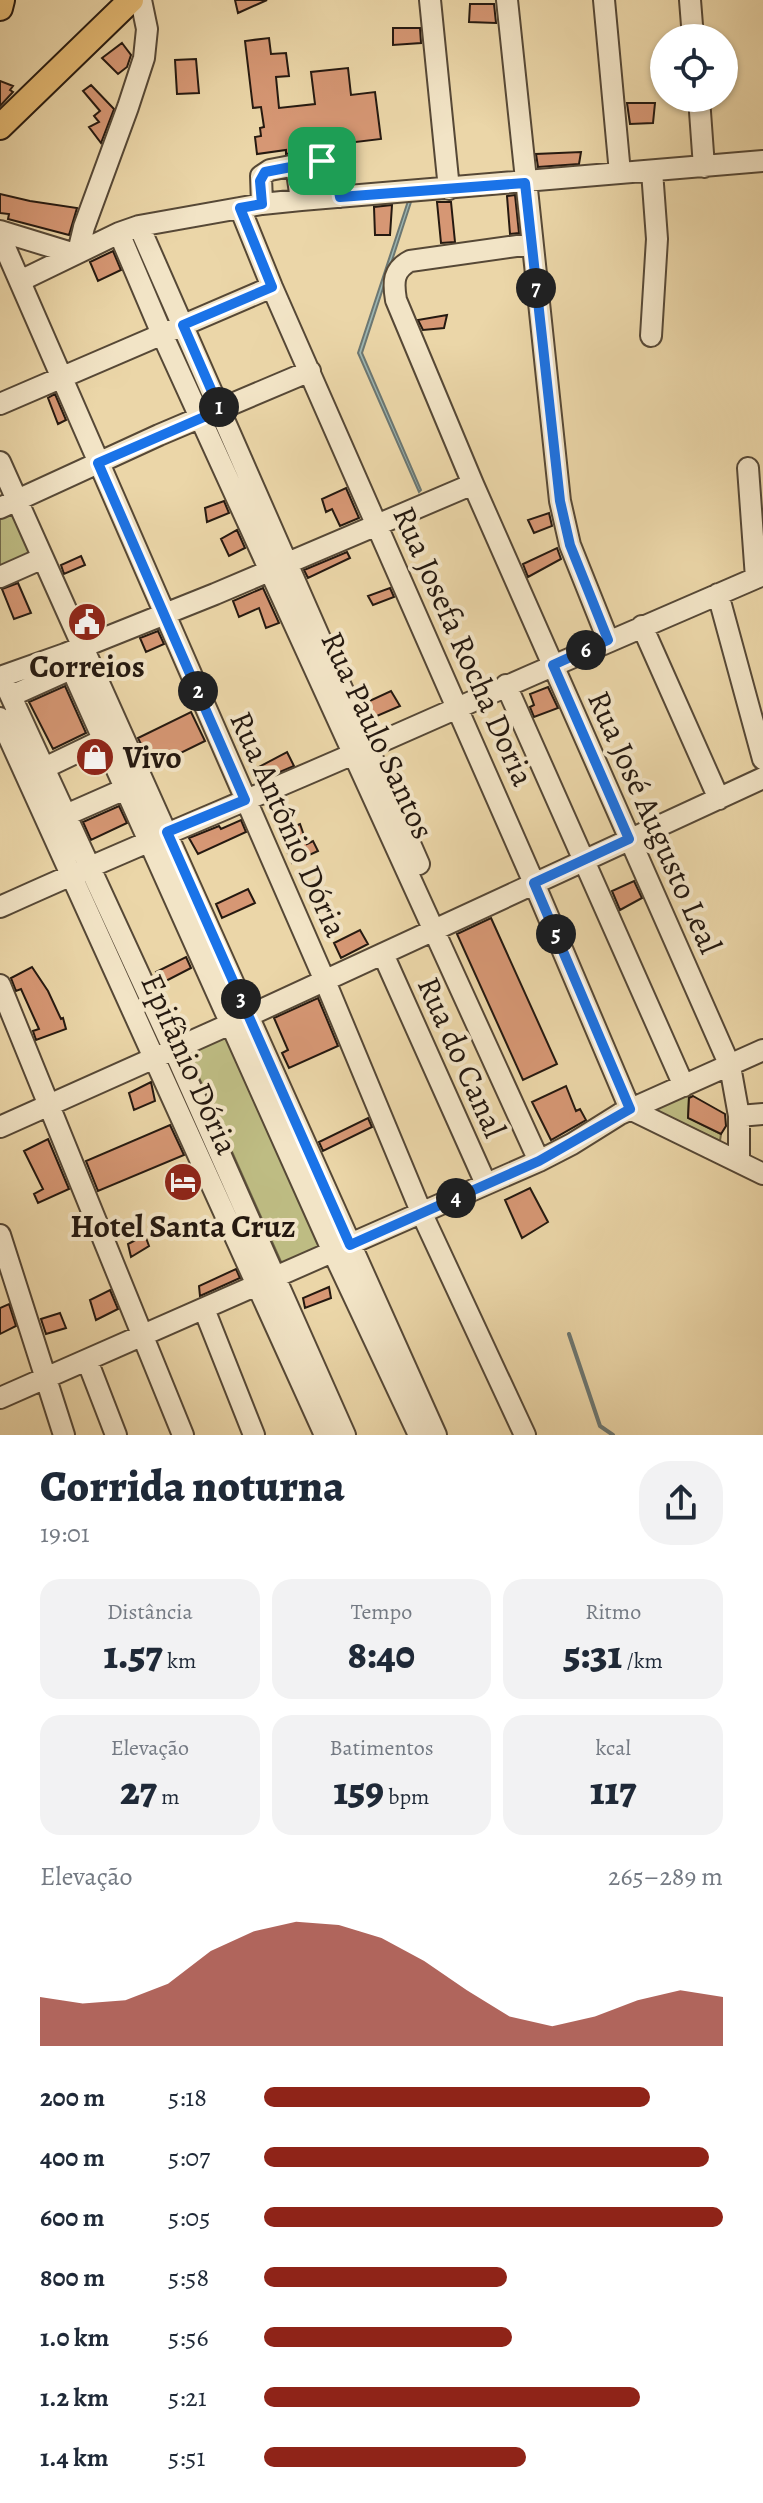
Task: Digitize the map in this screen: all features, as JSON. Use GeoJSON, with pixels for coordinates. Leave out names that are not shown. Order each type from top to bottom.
{"type":"FeatureCollection","features":[{"type":"Feature","properties":{"kind":"main road"},"geometry":{"type":"LineString","coordinates":[[0,8],[2,0]]}},
{"type":"Feature","properties":{"kind":"main road"},"geometry":{"type":"LineString","coordinates":[[0,127],[131,0]]}},
{"type":"Feature","properties":{"kind":"street"},"geometry":{"type":"LineString","coordinates":[[76,253],[144,58],[147,29],[141,0]]}},
{"type":"Feature","properties":{"kind":"street"},"geometry":{"type":"LineString","coordinates":[[430,0],[449,189]]}},
{"type":"Feature","properties":{"kind":"street"},"geometry":{"type":"LineString","coordinates":[[507,0],[562,513],[570,545],[608,640]]}},
{"type":"Feature","properties":{"kind":"street"},"geometry":{"type":"LineString","coordinates":[[604,0],[620,173]]}},
{"type":"Feature","properties":{"kind":"street"},"geometry":{"type":"LineString","coordinates":[[690,0],[692,24]]}},
{"type":"Feature","properties":{"kind":"street"},"geometry":{"type":"LineString","coordinates":[[700,112],[704,167]]}},
{"type":"Feature","properties":{"kind":"street"},"geometry":{"type":"LineString","coordinates":[[20,281],[129,230],[262,204],[763,161]]}},
{"type":"Feature","properties":{"kind":"street"},"geometry":{"type":"LineString","coordinates":[[262,204],[261,176],[270,170],[327,162],[335,170],[340,197]]}},
{"type":"Feature","properties":{"kind":"street"},"geometry":{"type":"LineString","coordinates":[[296,165],[301,200]]}},
{"type":"Feature","properties":{"kind":"street"},"geometry":{"type":"LineString","coordinates":[[651,336],[657,239],[652,171]]}},
{"type":"Feature","properties":{"kind":"street","name":"Rua Josefa Rocha Doria"},"geometry":{"type":"LineString","coordinates":[[240,208],[630,1109]]}},
{"type":"Feature","properties":{"kind":"street","name":"Rua Paulo Santos"},"geometry":{"type":"LineString","coordinates":[[129,230],[183,325],[211,413],[545,1158]]}},
{"type":"Feature","properties":{"kind":"street","name":"Rua Paulo Santos"},"geometry":{"type":"LineString","coordinates":[[129,230],[162,334],[211,413]]}},
{"type":"Feature","properties":{"kind":"street"},"geometry":{"type":"LineString","coordinates":[[0,234],[76,253]]}},
{"type":"Feature","properties":{"kind":"street","name":"Rua Antônio Dória"},"geometry":{"type":"LineString","coordinates":[[0,234],[325,981],[422,1214],[525,1435]]}},
{"type":"Feature","properties":{"kind":"street","name":"Rua José Augusto Leal"},"geometry":{"type":"LineString","coordinates":[[531,244],[421,259],[402,265],[394,278],[393,287],[410,338],[473,484],[730,1066],[739,1116],[739,1161]]}},
{"type":"Feature","properties":{"kind":"street"},"geometry":{"type":"LineString","coordinates":[[0,404],[272,287]]}},
{"type":"Feature","properties":{"kind":"street"},"geometry":{"type":"LineString","coordinates":[[9,504],[310,371]]}},
{"type":"Feature","properties":{"kind":"street"},"geometry":{"type":"LineString","coordinates":[[0,462],[9,504],[43,558],[73,657],[158,836],[394,1361],[436,1435]]}},
{"type":"Feature","properties":{"kind":"street"},"geometry":{"type":"LineString","coordinates":[[0,907],[760,576],[748,468]]}},
{"type":"Feature","properties":{"kind":"street"},"geometry":{"type":"LineString","coordinates":[[11,696],[73,657],[165,614],[473,484]]}},
{"type":"Feature","properties":{"kind":"street"},"geometry":{"type":"LineString","coordinates":[[0,577],[43,558]]}},
{"type":"Feature","properties":{"kind":"street"},"geometry":{"type":"LineString","coordinates":[[718,594],[763,759]]}},
{"type":"Feature","properties":{"kind":"street"},"geometry":{"type":"LineString","coordinates":[[642,626],[719,799]]}},
{"type":"Feature","properties":{"kind":"street"},"geometry":{"type":"LineString","coordinates":[[73,657],[1,677],[11,696],[36,772],[66,815],[81,870]]}},
{"type":"Feature","properties":{"kind":"street"},"geometry":{"type":"LineString","coordinates":[[506,685],[684,1086]]}},
{"type":"Feature","properties":{"kind":"street","name":"Epifânio Dória"},"geometry":{"type":"LineString","coordinates":[[0,718],[36,772],[165,1054],[286,1326],[325,1435]]}},
{"type":"Feature","properties":{"kind":"street"},"geometry":{"type":"LineString","coordinates":[[36,772],[112,736]]}},
{"type":"Feature","properties":{"kind":"street"},"geometry":{"type":"LineString","coordinates":[[112,736],[125,789],[158,836]]}},
{"type":"Feature","properties":{"kind":"street"},"geometry":{"type":"LineString","coordinates":[[0,1127],[240,1020],[763,778]]}},
{"type":"Feature","properties":{"kind":"street"},"geometry":{"type":"LineString","coordinates":[[66,815],[125,789]]}},
{"type":"Feature","properties":{"kind":"street","name":"Rua do Canal"},"geometry":{"type":"LineString","coordinates":[[383,954],[486,1184]]}},
{"type":"Feature","properties":{"kind":"street"},"geometry":{"type":"LineString","coordinates":[[0,985],[183,1435]]}},
{"type":"Feature","properties":{"kind":"street"},"geometry":{"type":"LineString","coordinates":[[0,1398],[545,1158],[630,1109],[763,1050]]}},
{"type":"Feature","properties":{"kind":"street"},"geometry":{"type":"LineString","coordinates":[[630,1109],[763,1174]]}},
{"type":"Feature","properties":{"kind":"street"},"geometry":{"type":"LineString","coordinates":[[739,1116],[763,1114]]}},
{"type":"Feature","properties":{"kind":"street"},"geometry":{"type":"LineString","coordinates":[[0,1235],[64,1435]]}},
{"type":"Feature","properties":{"kind":"street"},"geometry":{"type":"LineString","coordinates":[[204,1309],[254,1435]]}},
{"type":"Feature","properties":{"kind":"street","name":"Epifânio Dória"},"geometry":{"type":"LineString","coordinates":[[286,1326],[345,1435]]}},
{"type":"Feature","properties":{"kind":"street"},"geometry":{"type":"LineString","coordinates":[[87,1360],[116,1435]]}},
{"type":"Feature","properties":{"kind":"street"},"geometry":{"type":"LineString","coordinates":[[394,1361],[419,1435]]}},
{"type":"Feature","properties":{"kind":"shaded area"},"geometry":{"type":"Polygon","coordinates":[[[15,513],[33,555],[0,569],[0,519],[15,513]]]}},
{"type":"Feature","properties":{"kind":"shaded area"},"geometry":{"type":"Polygon","coordinates":[[[230,1032],[324,1245],[282,1264],[188,1053],[230,1032]]]}},
{"type":"Feature","properties":{"kind":"shaded area"},"geometry":{"type":"Polygon","coordinates":[[[689,1094],[688,1118],[721,1134],[720,1141],[650,1108],[689,1094]]]}},
{"type":"Feature","properties":{"kind":"water"},"geometry":{"type":"Polygon","coordinates":[[[409,198],[412,199],[362,353],[421,490],[419,492],[358,353],[409,198]]]}},
{"type":"Feature","properties":{"kind":"building"},"geometry":{"type":"Polygon","coordinates":[[[235,0],[267,0],[238,13],[235,0]]]}},
{"type":"Feature","properties":{"kind":"building"},"geometry":{"type":"Polygon","coordinates":[[[470,4],[494,4],[496,23],[469,22],[470,4]]]}},
{"type":"Feature","properties":{"kind":"building"},"geometry":{"type":"Polygon","coordinates":[[[393,28],[420,28],[421,43],[393,45],[393,28]]]}},
{"type":"Feature","properties":{"kind":"building"},"geometry":{"type":"Polygon","coordinates":[[[269,38],[271,54],[286,53],[289,76],[276,77],[279,108],[315,104],[311,72],[348,68],[351,95],[375,92],[381,139],[306,148],[286,154],[286,150],[257,154],[255,137],[261,136],[260,128],[264,127],[261,107],[253,108],[245,41],[269,38]]]}},
{"type":"Feature","properties":{"kind":"building"},"geometry":{"type":"Polygon","coordinates":[[[122,43],[131,55],[127,67],[118,74],[102,58],[122,43]]]}},
{"type":"Feature","properties":{"kind":"building"},"geometry":{"type":"Polygon","coordinates":[[[196,59],[199,93],[177,94],[175,60],[196,59]]]}},
{"type":"Feature","properties":{"kind":"building"},"geometry":{"type":"Polygon","coordinates":[[[0,81],[13,86],[10,90],[13,92],[0,106],[0,81]]]}},
{"type":"Feature","properties":{"kind":"building"},"geometry":{"type":"Polygon","coordinates":[[[91,85],[114,109],[101,143],[89,127],[99,122],[94,116],[100,111],[83,91],[91,85]]]}},
{"type":"Feature","properties":{"kind":"building"},"geometry":{"type":"Polygon","coordinates":[[[627,103],[650,103],[650,112],[654,112],[653,123],[630,124],[627,103]]]}},
{"type":"Feature","properties":{"kind":"building"},"geometry":{"type":"Polygon","coordinates":[[[581,152],[579,164],[538,167],[536,154],[581,152]]]}},
{"type":"Feature","properties":{"kind":"building"},"geometry":{"type":"Polygon","coordinates":[[[0,194],[77,208],[69,235],[8,219],[9,214],[0,213],[0,194]]]}},
{"type":"Feature","properties":{"kind":"building"},"geometry":{"type":"Polygon","coordinates":[[[515,195],[519,233],[510,234],[507,196],[515,195]]]}},
{"type":"Feature","properties":{"kind":"building"},"geometry":{"type":"Polygon","coordinates":[[[437,202],[451,202],[455,242],[441,243],[437,202]]]}},
{"type":"Feature","properties":{"kind":"building"},"geometry":{"type":"Polygon","coordinates":[[[392,205],[390,235],[375,235],[374,207],[392,205]]]}},
{"type":"Feature","properties":{"kind":"building"},"geometry":{"type":"Polygon","coordinates":[[[113,251],[121,270],[98,281],[90,262],[113,251]]]}},
{"type":"Feature","properties":{"kind":"building"},"geometry":{"type":"Polygon","coordinates":[[[447,315],[444,328],[423,330],[418,320],[447,315]]]}},
{"type":"Feature","properties":{"kind":"building"},"geometry":{"type":"Polygon","coordinates":[[[55,394],[66,420],[58,424],[48,398],[55,394]]]}},
{"type":"Feature","properties":{"kind":"building"},"geometry":{"type":"Polygon","coordinates":[[[346,488],[359,518],[340,526],[332,509],[326,512],[322,499],[346,488]]]}},
{"type":"Feature","properties":{"kind":"building"},"geometry":{"type":"Polygon","coordinates":[[[224,501],[229,513],[207,522],[205,508],[224,501]]]}},
{"type":"Feature","properties":{"kind":"building"},"geometry":{"type":"Polygon","coordinates":[[[549,513],[552,526],[534,533],[528,520],[549,513]]]}},
{"type":"Feature","properties":{"kind":"building"},"geometry":{"type":"Polygon","coordinates":[[[237,530],[245,548],[229,556],[221,539],[237,530]]]}},
{"type":"Feature","properties":{"kind":"building"},"geometry":{"type":"Polygon","coordinates":[[[557,548],[561,559],[528,577],[523,564],[557,548]]]}},
{"type":"Feature","properties":{"kind":"building"},"geometry":{"type":"Polygon","coordinates":[[[347,552],[350,558],[308,578],[304,570],[347,552]]]}},
{"type":"Feature","properties":{"kind":"building"},"geometry":{"type":"Polygon","coordinates":[[[81,556],[85,565],[64,574],[61,565],[81,556]]]}},
{"type":"Feature","properties":{"kind":"building"},"geometry":{"type":"Polygon","coordinates":[[[18,583],[31,613],[14,619],[2,589],[18,583]]]}},
{"type":"Feature","properties":{"kind":"building"},"geometry":{"type":"Polygon","coordinates":[[[263,588],[279,623],[266,628],[259,608],[239,617],[233,601],[263,588]]]}},
{"type":"Feature","properties":{"kind":"building"},"geometry":{"type":"Polygon","coordinates":[[[390,588],[394,597],[373,605],[368,596],[390,588]]]}},
{"type":"Feature","properties":{"kind":"building"},"geometry":{"type":"Polygon","coordinates":[[[158,631],[164,644],[146,652],[140,638],[158,631]]]}},
{"type":"Feature","properties":{"kind":"building"},"geometry":{"type":"Polygon","coordinates":[[[65,686],[86,733],[53,749],[29,702],[65,686]]]}},
{"type":"Feature","properties":{"kind":"building"},"geometry":{"type":"Polygon","coordinates":[[[548,687],[558,708],[534,717],[530,694],[548,687]]]}},
{"type":"Feature","properties":{"kind":"building"},"geometry":{"type":"Polygon","coordinates":[[[391,691],[400,706],[370,719],[363,704],[391,691]]]}},
{"type":"Feature","properties":{"kind":"building"},"geometry":{"type":"Polygon","coordinates":[[[191,712],[205,741],[152,767],[138,738],[191,712]]]}},
{"type":"Feature","properties":{"kind":"building"},"geometry":{"type":"Polygon","coordinates":[[[287,752],[294,766],[261,780],[257,768],[287,752]]]}},
{"type":"Feature","properties":{"kind":"building"},"geometry":{"type":"Polygon","coordinates":[[[119,806],[127,823],[91,840],[83,822],[119,806]]]}},
{"type":"Feature","properties":{"kind":"building"},"geometry":{"type":"Polygon","coordinates":[[[241,820],[246,832],[198,854],[189,838],[219,826],[221,829],[241,820]]]}},
{"type":"Feature","properties":{"kind":"building"},"geometry":{"type":"Polygon","coordinates":[[[300,824],[307,844],[313,841],[318,851],[292,863],[279,832],[300,824]]]}},
{"type":"Feature","properties":{"kind":"building"},"geometry":{"type":"Polygon","coordinates":[[[634,881],[642,898],[620,910],[612,891],[634,881]]]}},
{"type":"Feature","properties":{"kind":"building"},"geometry":{"type":"Polygon","coordinates":[[[248,889],[255,903],[222,918],[216,904],[248,889]]]}},
{"type":"Feature","properties":{"kind":"building"},"geometry":{"type":"Polygon","coordinates":[[[491,918],[557,1064],[523,1080],[457,934],[491,918]]]}},
{"type":"Feature","properties":{"kind":"building"},"geometry":{"type":"Polygon","coordinates":[[[360,930],[368,944],[341,958],[334,943],[360,930]]]}},
{"type":"Feature","properties":{"kind":"building"},"geometry":{"type":"Polygon","coordinates":[[[186,957],[191,968],[160,984],[156,972],[186,957]]]}},
{"type":"Feature","properties":{"kind":"building"},"geometry":{"type":"Polygon","coordinates":[[[32,967],[63,1018],[66,1029],[36,1040],[33,1031],[39,1029],[21,989],[16,991],[11,978],[32,967]]]}},
{"type":"Feature","properties":{"kind":"building"},"geometry":{"type":"Polygon","coordinates":[[[318,998],[338,1046],[289,1068],[282,1053],[288,1050],[274,1018],[318,998]]]}},
{"type":"Feature","properties":{"kind":"building"},"geometry":{"type":"Polygon","coordinates":[[[151,1082],[155,1101],[134,1110],[129,1093],[151,1082]]]}},
{"type":"Feature","properties":{"kind":"building"},"geometry":{"type":"Polygon","coordinates":[[[566,1086],[576,1111],[580,1109],[586,1120],[551,1140],[532,1102],[566,1086]]]}},
{"type":"Feature","properties":{"kind":"building"},"geometry":{"type":"Polygon","coordinates":[[[693,1096],[725,1114],[726,1126],[721,1134],[688,1118],[689,1098],[693,1096]]]}},
{"type":"Feature","properties":{"kind":"building"},"geometry":{"type":"Polygon","coordinates":[[[368,1118],[372,1127],[323,1151],[319,1142],[368,1118]]]}},
{"type":"Feature","properties":{"kind":"building"},"geometry":{"type":"Polygon","coordinates":[[[170,1125],[184,1155],[98,1191],[86,1161],[170,1125]]]}},
{"type":"Feature","properties":{"kind":"building"},"geometry":{"type":"Polygon","coordinates":[[[48,1139],[69,1189],[38,1203],[34,1194],[43,1189],[24,1151],[48,1139]]]}},
{"type":"Feature","properties":{"kind":"building","name":"Hotel Santa Cruz"},"geometry":{"type":"Polygon","coordinates":[[[192,1173],[196,1182],[170,1194],[166,1185],[192,1173]]]}},
{"type":"Feature","properties":{"kind":"building"},"geometry":{"type":"Polygon","coordinates":[[[530,1188],[548,1222],[522,1238],[505,1200],[530,1188]]]}},
{"type":"Feature","properties":{"kind":"building"},"geometry":{"type":"Polygon","coordinates":[[[145,1235],[149,1246],[131,1257],[128,1244],[145,1235]]]}},
{"type":"Feature","properties":{"kind":"building"},"geometry":{"type":"Polygon","coordinates":[[[236,1269],[240,1278],[200,1296],[199,1286],[236,1269]]]}},
{"type":"Feature","properties":{"kind":"building"},"geometry":{"type":"Polygon","coordinates":[[[329,1287],[331,1298],[305,1308],[303,1298],[329,1287]]]}},
{"type":"Feature","properties":{"kind":"building"},"geometry":{"type":"Polygon","coordinates":[[[110,1290],[118,1309],[96,1320],[90,1300],[110,1290]]]}},
{"type":"Feature","properties":{"kind":"building"},"geometry":{"type":"Polygon","coordinates":[[[9,1304],[16,1326],[0,1334],[0,1308],[9,1304]]]}},
{"type":"Feature","properties":{"kind":"building"},"geometry":{"type":"Polygon","coordinates":[[[60,1313],[66,1328],[46,1334],[41,1319],[60,1313]]]}},
{"type":"Feature","properties":{"kind":"waterway"},"geometry":{"type":"LineString","coordinates":[[569,1334],[600,1426],[613,1435]]}},
{"type":"Feature","properties":{"kind":"place","name":"Correios"},"geometry":{"type":"Point","coordinates":[87,622]}},
{"type":"Feature","properties":{"kind":"place","name":"Vivo"},"geometry":{"type":"Point","coordinates":[95,757]}},
{"type":"Feature","properties":{"kind":"place","name":"Hotel Santa Cruz"},"geometry":{"type":"Point","coordinates":[183,1182]}},
{"type":"Feature","properties":{"kind":"route"},"geometry":{"type":"LineString","coordinates":[[322,161],[332,165],[335,170],[340,197],[525,183],[564,524],[608,640],[553,665],[629,839],[534,883],[630,1109],[539,1161],[350,1245],[167,832],[245,800],[98,463],[220,410],[183,325],[272,287],[240,208],[262,204],[260,181],[265,172],[322,161]]}}]}
